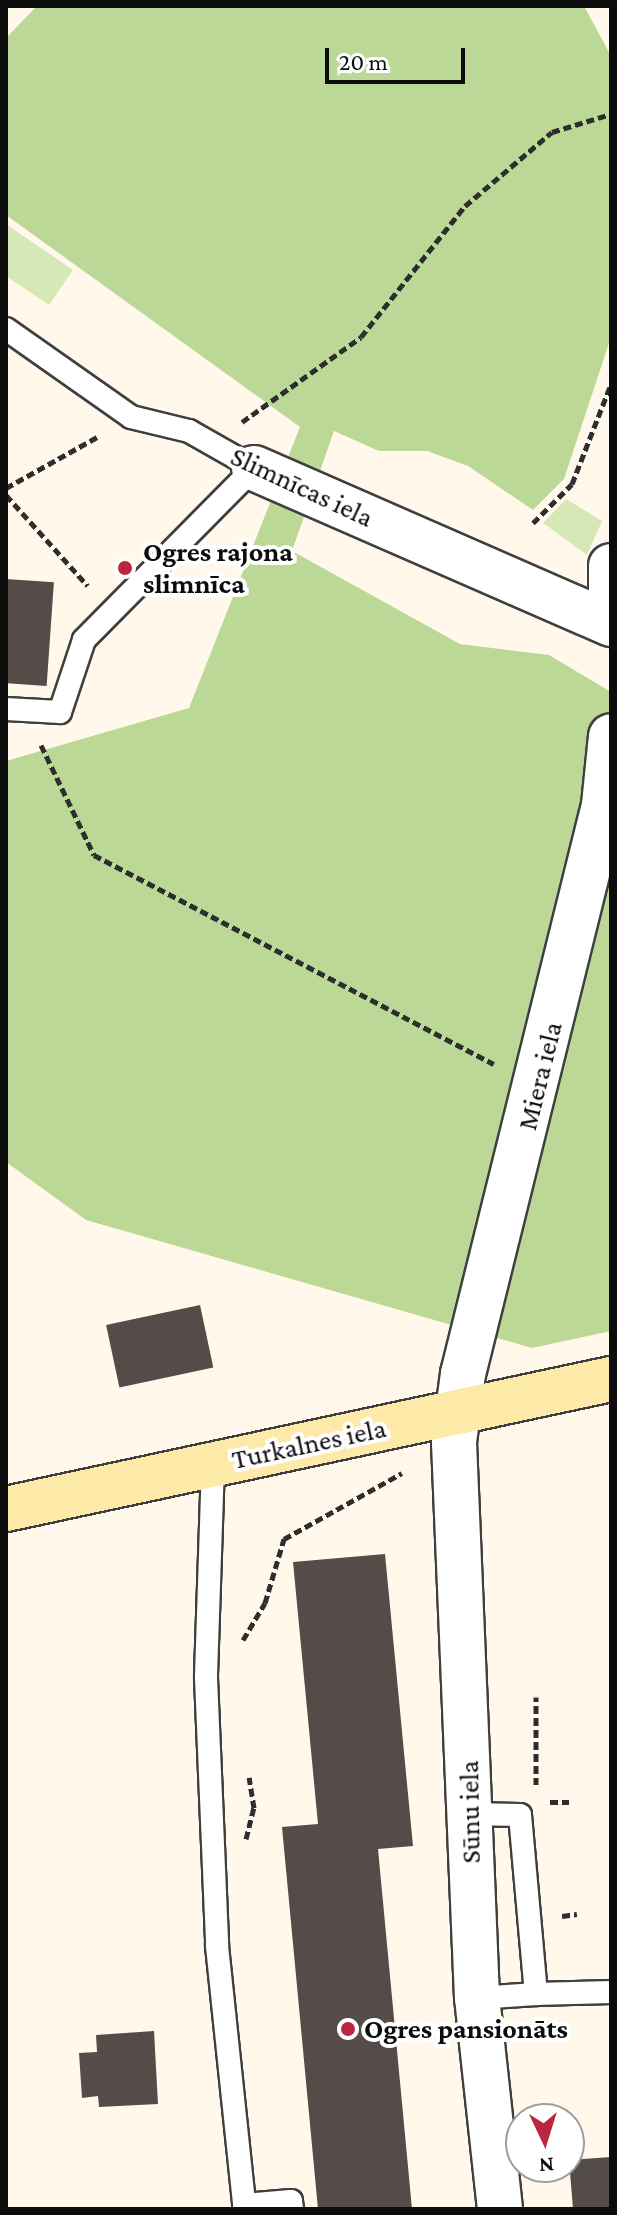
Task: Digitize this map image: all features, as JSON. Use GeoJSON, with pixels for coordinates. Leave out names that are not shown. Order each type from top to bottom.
{"type":"FeatureCollection","features":[{"type":"Feature","properties":{"kind":"main road","name":"Turkalnes iela"},"geometry":{"type":"LineString","coordinates":[[6,1509],[611,1379]]}},
{"type":"Feature","properties":{"kind":"street","name":"Slimnīcas iela"},"geometry":{"type":"LineString","coordinates":[[254,468],[611,624]]}},
{"type":"Feature","properties":{"kind":"street"},"geometry":{"type":"LineString","coordinates":[[611,566],[611,594]]}},
{"type":"Feature","properties":{"kind":"street","name":"Miera iela"},"geometry":{"type":"LineString","coordinates":[[457,1414],[568,965],[611,736]]}},
{"type":"Feature","properties":{"kind":"street","name":"Sūnu iela"},"geometry":{"type":"LineString","coordinates":[[457,1414],[468,1814],[477,1998],[500,2209]]}},
{"type":"Feature","properties":{"kind":"lane","name":"Slimnīcas iela"},"geometry":{"type":"LineString","coordinates":[[6,329],[131,417],[207,442],[254,468]]}},
{"type":"Feature","properties":{"kind":"lane"},"geometry":{"type":"LineString","coordinates":[[16,710],[60,712],[84,640],[254,468]]}},
{"type":"Feature","properties":{"kind":"lane"},"geometry":{"type":"LineString","coordinates":[[213,1464],[206,1678],[213,1862],[244,2205],[291,2201],[292,2209]]}},
{"type":"Feature","properties":{"kind":"lane"},"geometry":{"type":"LineString","coordinates":[[468,1814],[520,1815],[536,1994]]}},
{"type":"Feature","properties":{"kind":"lane"},"geometry":{"type":"LineString","coordinates":[[477,1998],[611,1992]]}},
{"type":"Feature","properties":{"kind":"path"},"geometry":{"type":"LineString","coordinates":[[207,442],[283,399],[361,337],[465,206],[552,132],[611,114]]}},
{"type":"Feature","properties":{"kind":"path"},"geometry":{"type":"LineString","coordinates":[[533,523],[572,484],[611,384]]}},
{"type":"Feature","properties":{"kind":"path"},"geometry":{"type":"LineString","coordinates":[[6,488],[131,417]]}},
{"type":"Feature","properties":{"kind":"path"},"geometry":{"type":"LineString","coordinates":[[6,495],[111,611]]}},
{"type":"Feature","properties":{"kind":"path"},"geometry":{"type":"LineString","coordinates":[[16,710],[94,855],[502,1069]]}},
{"type":"Feature","properties":{"kind":"path"},"geometry":{"type":"LineString","coordinates":[[233,1656],[265,1603],[284,1539],[417,1463]]}},
{"type":"Feature","properties":{"kind":"path"},"geometry":{"type":"LineString","coordinates":[[536,1697],[536,1802]]}},
{"type":"Feature","properties":{"kind":"path"},"geometry":{"type":"LineString","coordinates":[[213,1862],[252,1834],[246,1764]]}},
{"type":"Feature","properties":{"kind":"green space"},"geometry":{"type":"Polygon","coordinates":[[[37,6],[584,6],[611,56],[611,337],[564,479],[533,510],[468,466],[427,451],[379,451],[334,431],[292,551],[460,644],[549,655],[611,692],[611,1331],[532,1348],[86,1220],[6,1162],[6,761],[189,708],[300,427],[6,215],[6,38],[37,6]]]}},
{"type":"Feature","properties":{"kind":"green space"},"geometry":{"type":"Polygon","coordinates":[[[6,224],[73,270],[49,305],[6,276],[6,224]]]}},
{"type":"Feature","properties":{"kind":"green space"},"geometry":{"type":"Polygon","coordinates":[[[566,499],[602,521],[587,555],[543,523],[566,499]]]}},
{"type":"Feature","properties":{"kind":"building"},"geometry":{"type":"Polygon","coordinates":[[[6,579],[54,582],[47,686],[6,683],[6,579]]]}},
{"type":"Feature","properties":{"kind":"building"},"geometry":{"type":"Polygon","coordinates":[[[200,1305],[213,1368],[119,1388],[106,1325],[200,1305]]]}},
{"type":"Feature","properties":{"kind":"building","name":"Ogres pansionāts"},"geometry":{"type":"Polygon","coordinates":[[[385,1554],[413,1846],[378,1849],[412,2209],[318,2209],[282,1827],[318,1824],[293,1562],[385,1554]]]}},
{"type":"Feature","properties":{"kind":"building"},"geometry":{"type":"Polygon","coordinates":[[[154,2031],[158,2104],[99,2107],[98,2096],[82,2098],[79,2053],[97,2052],[96,2035],[154,2031]]]}},
{"type":"Feature","properties":{"kind":"building"},"geometry":{"type":"Polygon","coordinates":[[[611,2157],[611,2209],[573,2209],[571,2183],[585,2183],[585,2159],[611,2157]]]}},
{"type":"Feature","properties":{"kind":"place","name":"Ogres rajona slimnīca"},"geometry":{"type":"Point","coordinates":[125,568]}},
{"type":"Feature","properties":{"kind":"place","name":"Ogres pansionāts"},"geometry":{"type":"Point","coordinates":[348,2029]}}]}
